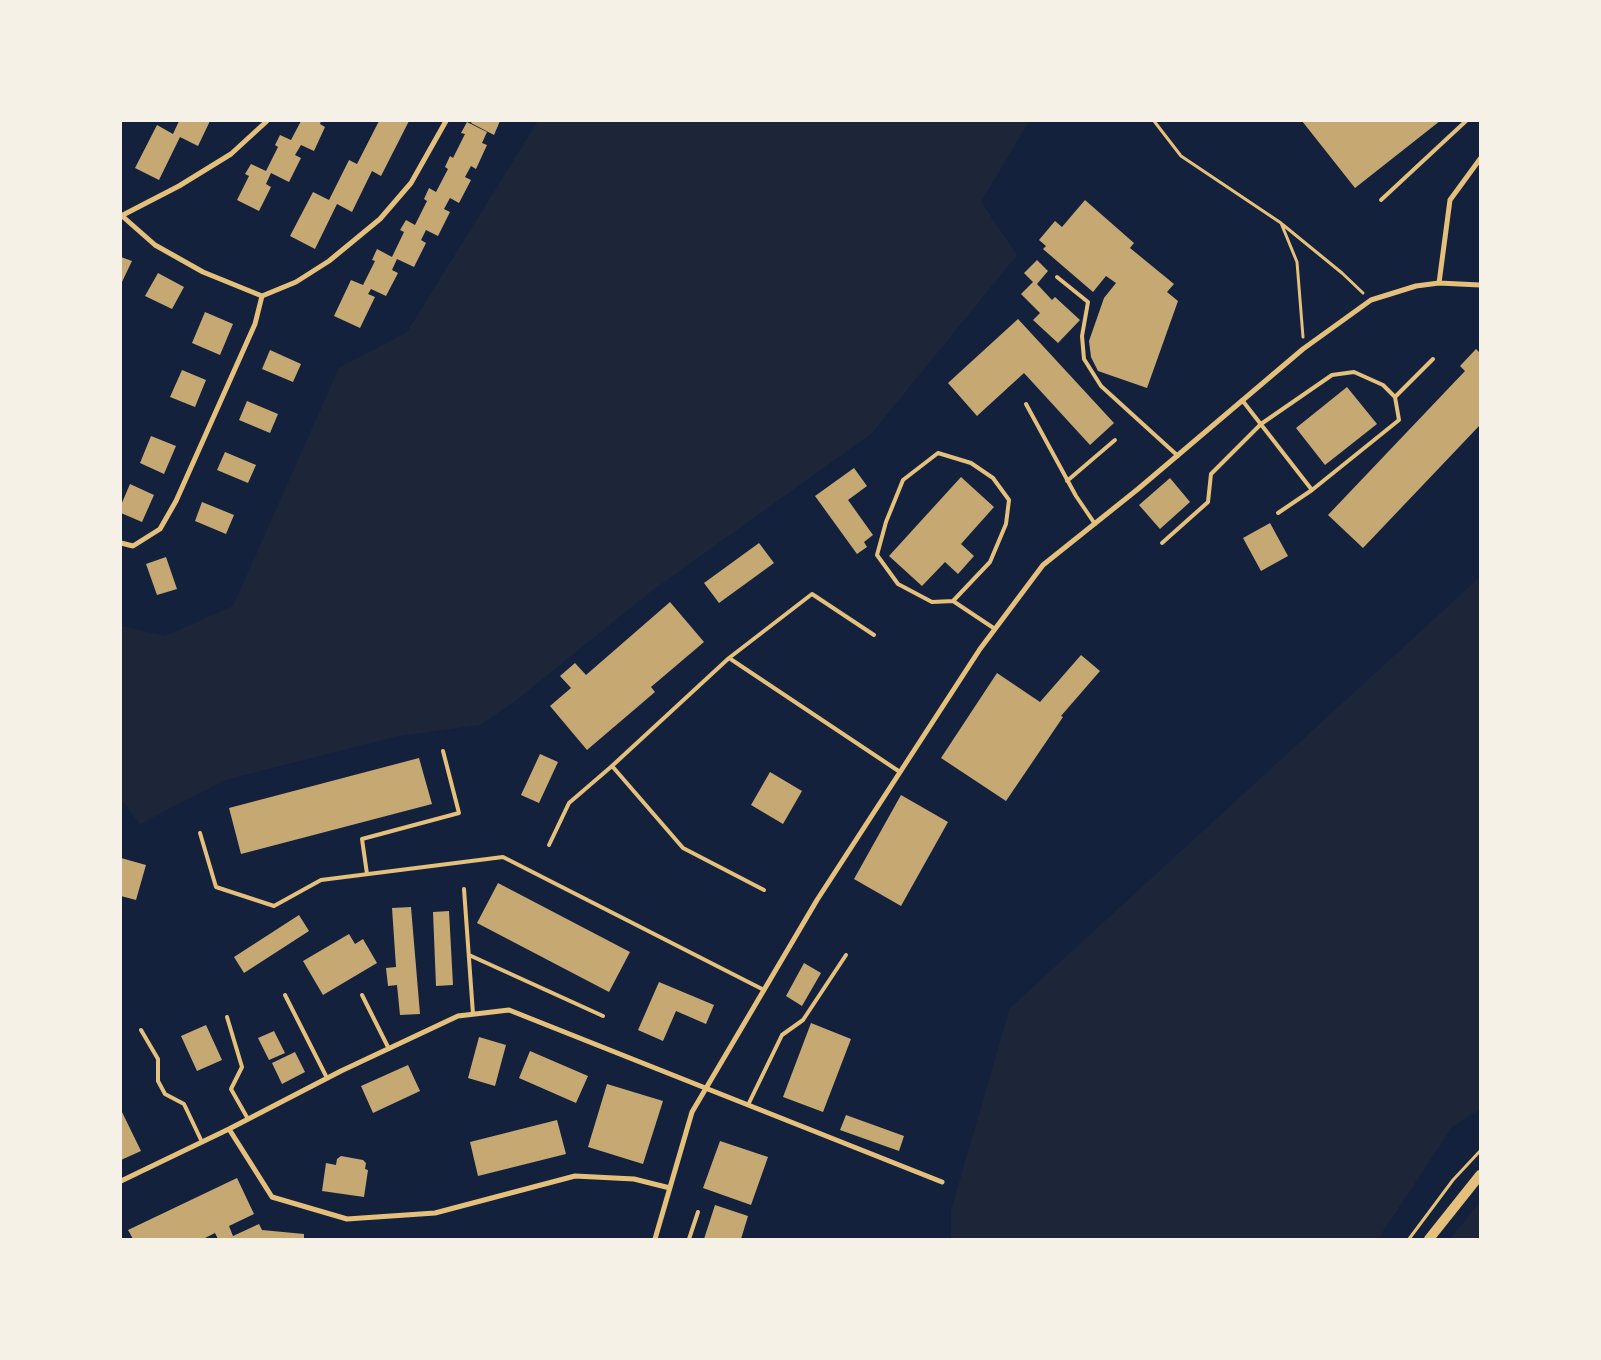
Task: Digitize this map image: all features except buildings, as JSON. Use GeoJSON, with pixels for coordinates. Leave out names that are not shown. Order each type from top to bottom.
{"type":"FeatureCollection","features":[{"type":"Feature","properties":{"kind":"main road"},"geometry":{"type":"LineString","coordinates":[[1429,1239],[1480,1175]]}},
{"type":"Feature","properties":{"kind":"street"},"geometry":{"type":"LineString","coordinates":[[267,121],[231,154],[178,186],[121,215],[155,244],[203,272],[262,296],[296,282],[329,261],[380,219],[411,183],[446,121]]}},
{"type":"Feature","properties":{"kind":"street"},"geometry":{"type":"LineString","coordinates":[[1439,282],[1450,200],[1480,159]]}},
{"type":"Feature","properties":{"kind":"street"},"geometry":{"type":"LineString","coordinates":[[655,1239],[692,1112],[818,900],[900,772],[980,649],[1043,565],[1178,456],[1303,349],[1371,300],[1416,286],[1439,282],[1480,285]]}},
{"type":"Feature","properties":{"kind":"street"},"geometry":{"type":"LineString","coordinates":[[121,543],[133,546],[160,529],[176,501],[255,324],[262,296]]}},
{"type":"Feature","properties":{"kind":"street"},"geometry":{"type":"LineString","coordinates":[[121,1181],[229,1129],[327,1078],[458,1016],[510,1010],[942,1182]]}},
{"type":"Feature","properties":{"kind":"street"},"geometry":{"type":"LineString","coordinates":[[229,1129],[272,1198],[347,1220],[435,1213],[576,1176],[634,1179],[670,1188]]}},
{"type":"Feature","properties":{"kind":"lane"},"geometry":{"type":"LineString","coordinates":[[1381,200],[1466,121]]}},
{"type":"Feature","properties":{"kind":"lane"},"geometry":{"type":"LineString","coordinates":[[1057,277],[1088,302],[1082,336],[1084,360],[1101,386],[1178,456]]}},
{"type":"Feature","properties":{"kind":"lane"},"geometry":{"type":"LineString","coordinates":[[1395,397],[1433,360]]}},
{"type":"Feature","properties":{"kind":"lane"},"geometry":{"type":"LineString","coordinates":[[1162,542],[1208,502],[1211,474],[1260,424],[1332,375],[1354,372],[1383,385],[1395,397],[1399,420],[1312,490],[1278,513]]}},
{"type":"Feature","properties":{"kind":"lane"},"geometry":{"type":"LineString","coordinates":[[1242,400],[1312,490]]}},
{"type":"Feature","properties":{"kind":"lane"},"geometry":{"type":"LineString","coordinates":[[1026,404],[1067,481],[1095,524]]}},
{"type":"Feature","properties":{"kind":"lane"},"geometry":{"type":"LineString","coordinates":[[1067,481],[1115,440]]}},
{"type":"Feature","properties":{"kind":"lane"},"geometry":{"type":"LineString","coordinates":[[953,601],[990,562],[1006,524],[1008,500],[993,478],[971,463],[938,453],[903,480],[886,522],[877,555],[898,584],[932,602],[953,601],[995,629]]}},
{"type":"Feature","properties":{"kind":"lane"},"geometry":{"type":"LineString","coordinates":[[549,845],[569,803],[729,658],[812,594],[874,635]]}},
{"type":"Feature","properties":{"kind":"lane"},"geometry":{"type":"LineString","coordinates":[[729,658],[900,772]]}},
{"type":"Feature","properties":{"kind":"lane"},"geometry":{"type":"LineString","coordinates":[[367,874],[362,839],[459,813],[442,750]]}},
{"type":"Feature","properties":{"kind":"lane"},"geometry":{"type":"LineString","coordinates":[[612,766],[683,848],[764,890]]}},
{"type":"Feature","properties":{"kind":"lane"},"geometry":{"type":"LineString","coordinates":[[200,833],[216,887],[274,906],[321,880],[504,857],[764,990]]}},
{"type":"Feature","properties":{"kind":"lane"},"geometry":{"type":"LineString","coordinates":[[464,889],[473,1014]]}},
{"type":"Feature","properties":{"kind":"lane"},"geometry":{"type":"LineString","coordinates":[[469,955],[603,1016]]}},
{"type":"Feature","properties":{"kind":"lane"},"geometry":{"type":"LineString","coordinates":[[748,1105],[782,1035],[803,1020],[846,955]]}},
{"type":"Feature","properties":{"kind":"lane"},"geometry":{"type":"LineString","coordinates":[[285,995],[327,1078]]}},
{"type":"Feature","properties":{"kind":"lane"},"geometry":{"type":"LineString","coordinates":[[362,995],[389,1049]]}},
{"type":"Feature","properties":{"kind":"lane"},"geometry":{"type":"LineString","coordinates":[[228,1017],[242,1067],[232,1089],[248,1119]]}},
{"type":"Feature","properties":{"kind":"lane"},"geometry":{"type":"LineString","coordinates":[[141,1030],[158,1059],[158,1081],[165,1094],[184,1104],[202,1142]]}},
{"type":"Feature","properties":{"kind":"lane"},"geometry":{"type":"LineString","coordinates":[[689,1239],[698,1212]]}},
{"type":"Feature","properties":{"kind":"path"},"geometry":{"type":"LineString","coordinates":[[1154,121],[1181,156],[1281,223],[1342,273],[1371,300]]}},
{"type":"Feature","properties":{"kind":"path"},"geometry":{"type":"LineString","coordinates":[[1281,223],[1297,262],[1303,349]]}},
{"type":"Feature","properties":{"kind":"path"},"geometry":{"type":"LineString","coordinates":[[1410,1239],[1453,1180],[1480,1151]]}},
{"type":"Feature","properties":{"kind":"shaded area"},"geometry":{"type":"Polygon","coordinates":[[[538,121],[1029,121],[981,202],[1017,255],[872,433],[649,593],[514,702],[480,725],[399,736],[225,780],[140,824],[121,799],[121,626],[165,636],[233,606],[339,368],[407,332],[538,121]]]}},
{"type":"Feature","properties":{"kind":"shaded area"},"geometry":{"type":"Polygon","coordinates":[[[1480,577],[1480,1109],[1452,1127],[1378,1239],[951,1239],[951,1210],[1010,1008],[1480,577]]]}},
{"type":"Feature","properties":{"kind":"shaded area"},"geometry":{"type":"Polygon","coordinates":[[[1480,1202],[1480,1239],[1450,1239],[1480,1202]]]}}]}
